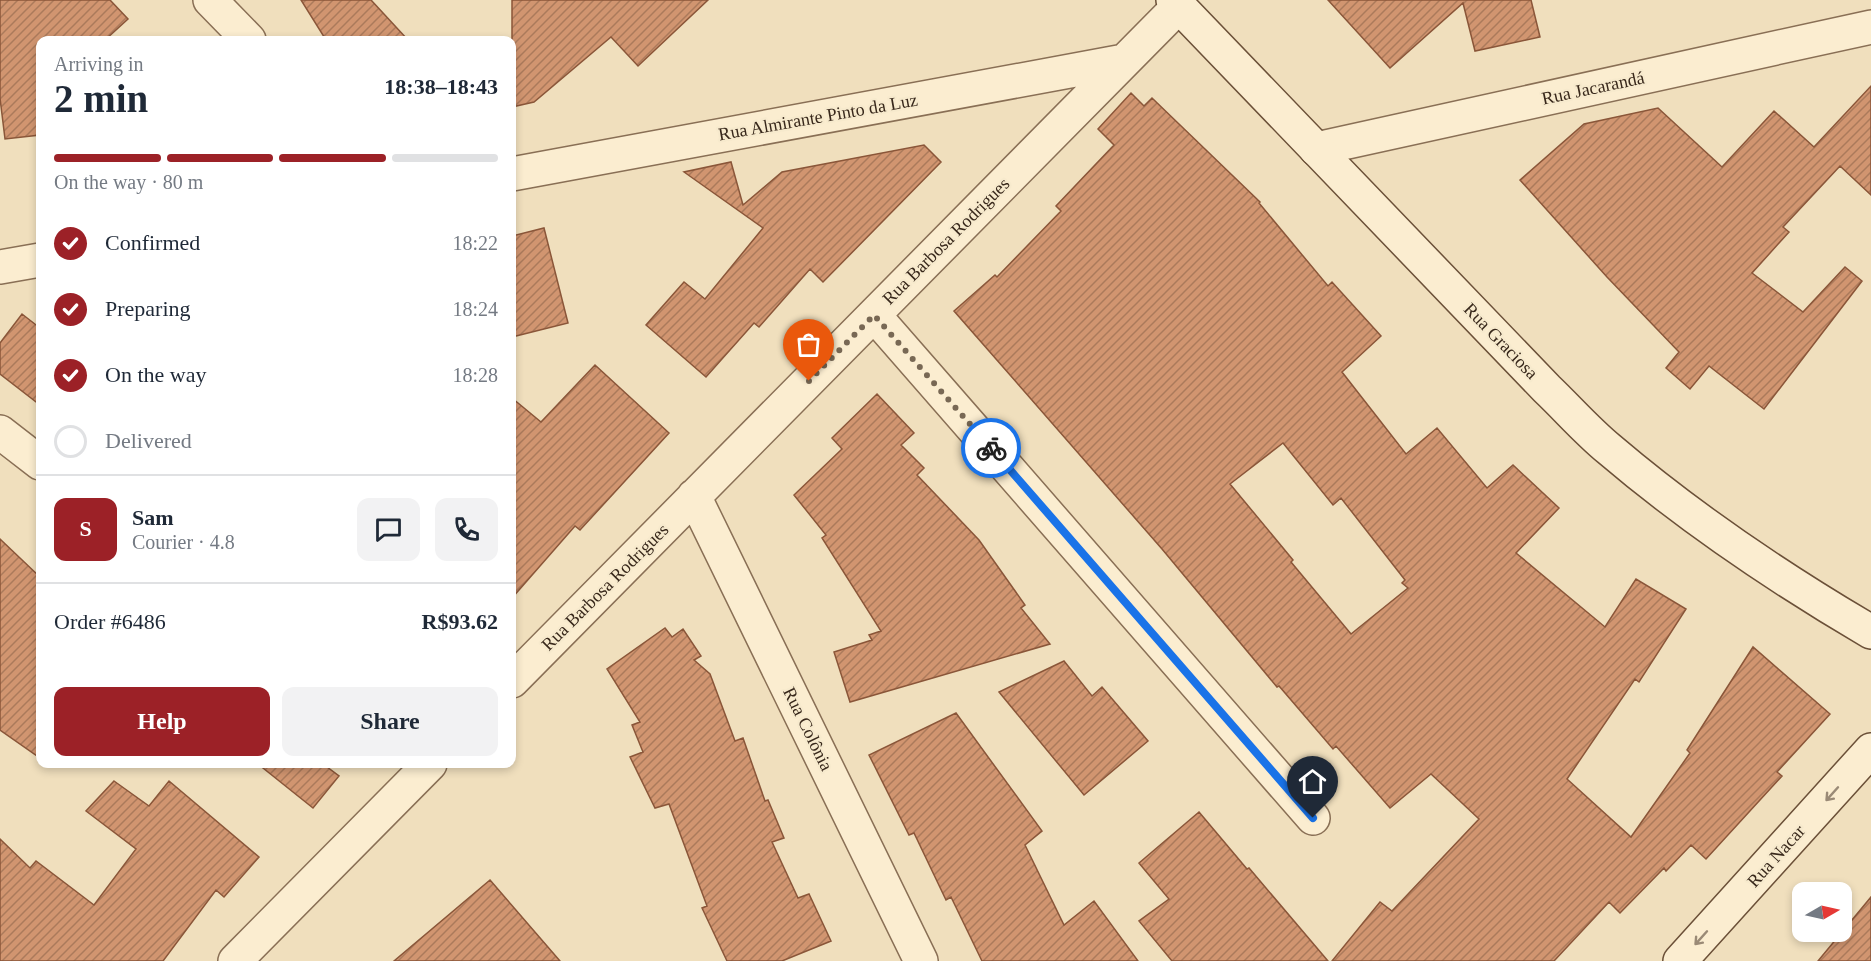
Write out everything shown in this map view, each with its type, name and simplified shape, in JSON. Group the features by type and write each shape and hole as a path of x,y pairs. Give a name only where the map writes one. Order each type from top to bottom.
{"street":[{"path":"210,0 245,36"},
{"name":"Rua Barbosa Rodrigues","path":"516,677 1124,61 1176,3"},
{"name":"Rua Graciosa","path":"1176,3 1607,448 1727,541 1871,632"},
{"name":"Rua Jacarandá","path":"1316,149 1871,27"},
{"name":"Rua Almirante Pinto da Luz","path":"516,173 1124,61"},
{"path":"0,267 36,261"},
{"path":"874,315 1313,818"},
{"path":"0,432 36,460"},
{"name":"Rua Colônia","path":"694,496 921,961"},
{"name":"Rua Nacar","path":"1680,961 1871,750"},
{"path":"235,961 425,768"}],"building":[{"path":"0,0 110,0 128,19 109,36 36,36 36,135 5,139 0,98"},
{"path":"301,0 371,0 404,36 324,36"},
{"path":"512,0 708,0 638,66 611,37 534,102 516,106 516,36 512,36"},
{"path":"1328,0 1531,0 1540,37 1475,51 1463,3 1390,68"},
{"path":"1871,86 1871,195 1840,166 1783,227 1789,232 1752,273 1803,312 1845,267 1862,281 1764,409 1709,366 1690,389 1666,368 1679,352 1607,277 1520,180 1584,124 1658,108 1722,167 1774,111 1814,147"},
{"path":"1131,93 1144,106 1152,98 1260,202 1328,286 1332,282 1381,336 1342,372 1406,454 1437,428 1487,488 1513,465 1559,508 1516,553 1605,627 1636,579 1686,609 1639,682 1635,679 1567,779 1631,837 1690,753 1687,750 1753,647 1830,714 1777,772 1782,776 1706,859 1691,845 1666,871 1664,868 1620,913 1609,902 1554,961 1332,961 1380,902 1392,911 1479,819 1431,774 1390,808 1336,746 1333,749 1279,686 1277,687 1162,549 954,311 995,275 997,277 1061,211 1056,206 1114,145 1098,129","holes":["1283,443 1333,505 1341,498 1405,580 1402,583 1408,588 1351,634 1230,484"]},
{"path":"924,145 941,162 823,282 810,269 759,327 754,323 706,377 646,325 684,282 705,299 763,228 684,172 731,162 743,205 782,172"},
{"path":"544,228 568,323 516,336 516,235"},
{"path":"22,314 36,325 36,402 0,374 0,343"},
{"path":"595,365 669,433 580,530 575,526 516,593 516,401 541,422"},
{"path":"877,394 914,433 901,445 924,468 917,475 979,540 1025,605 1021,608 1050,644 850,702 834,652 872,640 869,635 881,631 822,538 826,535 794,495 842,449 832,438"},
{"path":"0,539 36,573 36,755 0,730"},
{"path":"665,628 672,637 683,629 701,656 694,660 710,674 735,741 743,738 765,801 768,800 784,838 772,842 798,898 809,894 831,941 782,961 727,961 702,908 707,906 669,804 655,808 630,757 643,752 632,725 640,722 607,669"},
{"path":"1064,661 1092,696 1102,687 1148,741 1084,795 999,692"},
{"path":"956,713 1042,831 1025,845 1064,925 1094,901 1138,961 982,961 951,897 946,900 914,833 909,835 869,755"},
{"path":"263,768 328,768 339,776 313,808"},
{"path":"114,781 149,806 169,781 259,857 224,897 216,890 163,961 0,961 0,839 30,868 36,861 94,905 136,849 86,811"},
{"path":"1199,812 1328,961 1172,961 1139,921 1169,899 1139,863"},
{"path":"490,880 560,961 394,961"},
{"path":"1871,897 1871,961 1818,961 1834,942 1852,942 1852,920"}],"way so far":[{"path":"809,381 874,315 991,448"}],"route":[{"path":"991,448 1313,818"}]}
